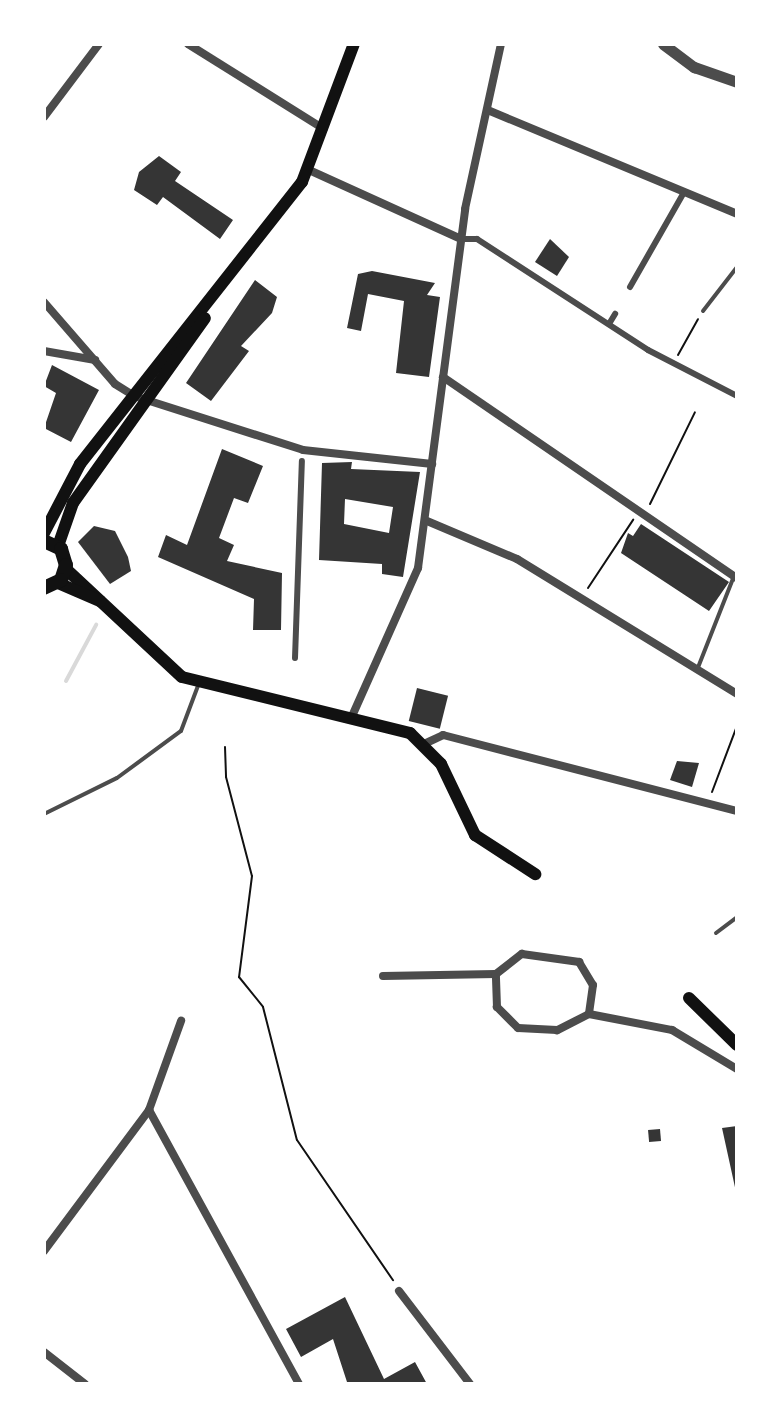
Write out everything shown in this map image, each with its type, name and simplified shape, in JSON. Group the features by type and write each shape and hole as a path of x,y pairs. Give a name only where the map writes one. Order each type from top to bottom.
{"main road":[{"path":"354,44 309,170 221,291 150,401 73,503 51,543 66,569 171,670 199,683 353,714 424,744 475,835 535,874"},
{"path":"44,505 63,488 221,291"},
{"path":"44,533 63,488"},
{"path":"66,569 51,586 100,601"},
{"path":"689,998 737,1045"}],"street":[{"path":"44,117 99,44"},
{"path":"188,44 325,129"},
{"path":"353,714 412,595 427,521 461,239 490,111 501,44"},
{"path":"663,44 713,75 737,82"},
{"path":"490,111 737,214"},
{"path":"309,170 461,239 477,239 673,364 737,396"},
{"path":"630,287 683,194"},
{"path":"44,302 95,360 134,396 303,450 432,464"},
{"path":"609,324 615,314"},
{"path":"44,351 95,360"},
{"path":"443,377 736,577"},
{"path":"295,658 303,450"},
{"path":"427,521 517,559 737,694"},
{"path":"424,744 443,735 709,801 737,811"},
{"path":"383,976 496,974 522,954 579,962 593,985 589,1014"},
{"path":"496,974 497,1007 518,1028 557,1030 589,1014 672,1030 737,1069"},
{"path":"44,1251 149,1110 181,1021"},
{"path":"149,1110 299,1384"},
{"path":"399,1291 470,1384"},
{"path":"44,1352 85,1384"}],"lane":[{"path":"703,311 737,267"},
{"path":"697,670 736,577"},
{"path":"44,814 117,778 181,731 199,683"},
{"path":"716,933 737,917"}],"path":[{"path":"673,364 703,311"},
{"path":"580,599 640,514 695,412"},
{"path":"709,801 737,726"},
{"path":"225,747 252,876 239,977 263,1007 305,1155 342,1198 399,1291"}],"building":[{"path":"159,156 181,172 175,181 233,220 220,239 163,197 157,205 134,190 139,172"},
{"path":"550,239 569,257 557,276 535,262"},
{"path":"372,271 435,283 427,295 440,297 429,377 396,373 404,301 368,294 361,331 347,328 358,274"},
{"path":"255,280 277,297 272,313 241,346 249,351 211,401 186,383"},
{"path":"52,365 99,390 71,442 44,428 56,393 44,386"},
{"path":"222,449 263,466 248,503 234,498 219,538 234,545 227,561 282,573 281,630 253,630 254,599 158,557 166,535 187,545"},
{"path":"352,462 351,469 420,472 403,577 382,574 382,564 319,560 322,463","holes":["345,499 393,507 389,533 344,524"]},
{"path":"641,524 729,582 709,611 621,553 628,533 633,536"},
{"path":"94,526 115,531 128,557 131,571 110,584 78,542"},
{"path":"417,688 448,696 440,729 409,721"},
{"path":"677,761 699,763 692,787 670,780"},
{"path":"737,1126 737,1191 736,1192 722,1128"},
{"path":"660,1129 661,1141 649,1142 648,1130"},
{"path":"345,1297 384,1379 415,1362 427,1384 347,1382 333,1339 301,1357 286,1329"}],"waterway":[{"path":"66,681 96,625"}]}
